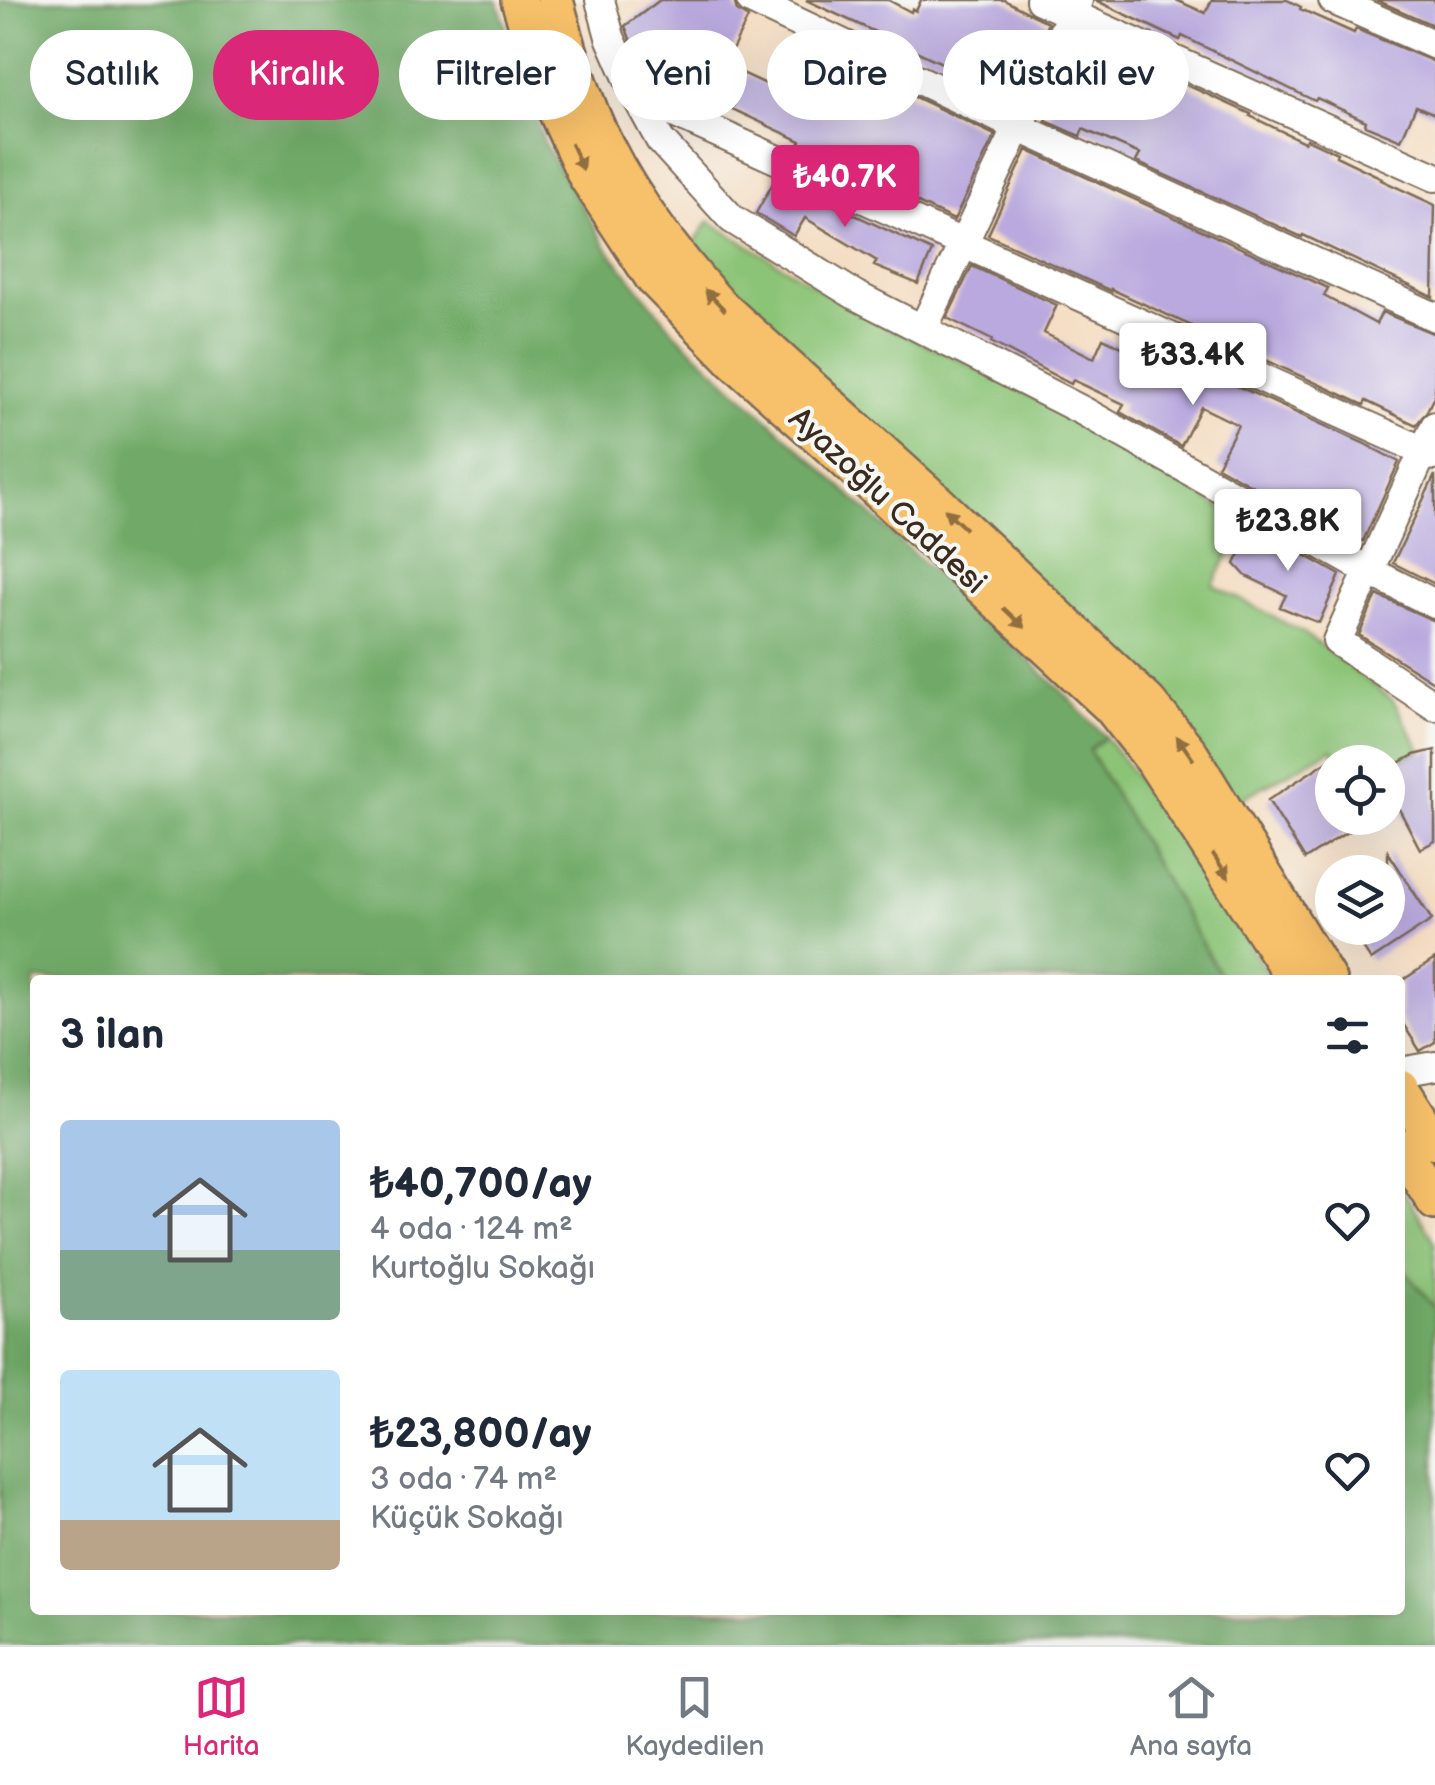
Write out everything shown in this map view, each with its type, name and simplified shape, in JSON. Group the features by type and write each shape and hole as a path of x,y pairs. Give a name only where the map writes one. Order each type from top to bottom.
{"main road":[{"name":"Ayazoğlu Caddesi","path":"519,0 550,98 586,176 653,278 735,362 1111,707 1153,760 1292,975"},
{"name":"Ayazoğlu Caddesi","path":"555,0 604,142 628,186 686,268 718,304 935,500 1148,702 1188,750 1325,975"},
{"path":"1405,1095 1435,1142"},
{"path":"1405,1154 1435,1202"}],"street":[{"path":"600,0 611,39"},
{"path":"751,0 1435,317"},
{"path":"1040,0 1074,7 1435,177"},
{"path":"1332,0 1435,45"},
{"path":"923,330 1074,7"},
{"path":"649,120 660,140 732,219 855,294 1084,411 1435,604"},
{"path":"690,120 1431,444 1337,641 1435,706"},
{"path":"1405,1071 1435,1066"}],"green space":[{"path":"0,0 497,0 507,30 399,30 399,120 537,120 545,145 609,251 676,334 1060,689 1105,737 1089,750 1220,975 30,975 30,1615 1405,1615 1405,1271 1435,1308 1435,1645 0,1645"},
{"path":"709,221 866,317 1043,402 1245,522 1213,585 1304,633 1393,700 1421,750 1405,758 1405,745 1315,745 1315,758 1235,802 746,316 691,248"},
{"path":"1105,737 1191,856 1268,975 1220,975 1089,750"},
{"path":"1405,1194 1435,1242 1435,1309 1405,1271"}],"building":[{"path":"660,0 734,0 737,11 748,18 742,30 627,30 625,26"},
{"path":"806,0 888,0 911,12 916,11 921,0 1004,0 1048,23 1045,30 943,30 943,63 923,54 923,30 871,30"},
{"path":"1095,0 1176,0 1205,13 1212,0 1287,0 1354,33 1356,29 1435,62 1435,114 1416,106 1401,140 1189,39 1189,30 1159,30"},
{"path":"1376,0 1435,0 1435,26"},
{"path":"747,75 767,84 767,120 923,120 923,101 943,110 943,120 963,120 995,135 954,220 798,147 801,141 747,116"},
{"path":"1189,86 1304,142 1307,139 1435,205 1433,297 1136,162 1140,154 1083,129 1080,136 1046,121 1189,120"},
{"path":"1027,150 1328,288 1324,296 1376,324 1382,312 1435,334 1435,394 1427,411 1416,425 1366,401 1364,405 988,235"},
{"path":"776,178 932,251 918,284 874,266 877,261 805,218 794,236 756,213"},
{"path":"972,266 1057,305 1044,333 1094,358 1103,338 1156,363 1162,352 1399,462 1363,541 1356,538 1354,542 1334,531 1338,523 1288,498 1285,504 1217,466 1238,425 1201,407 1181,446 1120,412 1124,404 1073,380 1071,384 947,318"},
{"path":"1435,475 1435,584 1393,563"},
{"path":"1253,526 1340,575 1319,623 1280,607 1286,595 1246,576 1235,564"},
{"path":"1377,595 1435,621 1435,683 1359,635"},
{"path":"1435,750 1435,841 1420,849 1405,820 1405,760"},
{"path":"1315,769 1315,835 1342,835 1305,859 1268,800"},
{"path":"1405,878 1432,920 1405,938"},
{"path":"1361,945 1394,945 1371,960"},
{"path":"1435,959 1435,1042 1420,1051 1405,1027 1405,979"}]}
